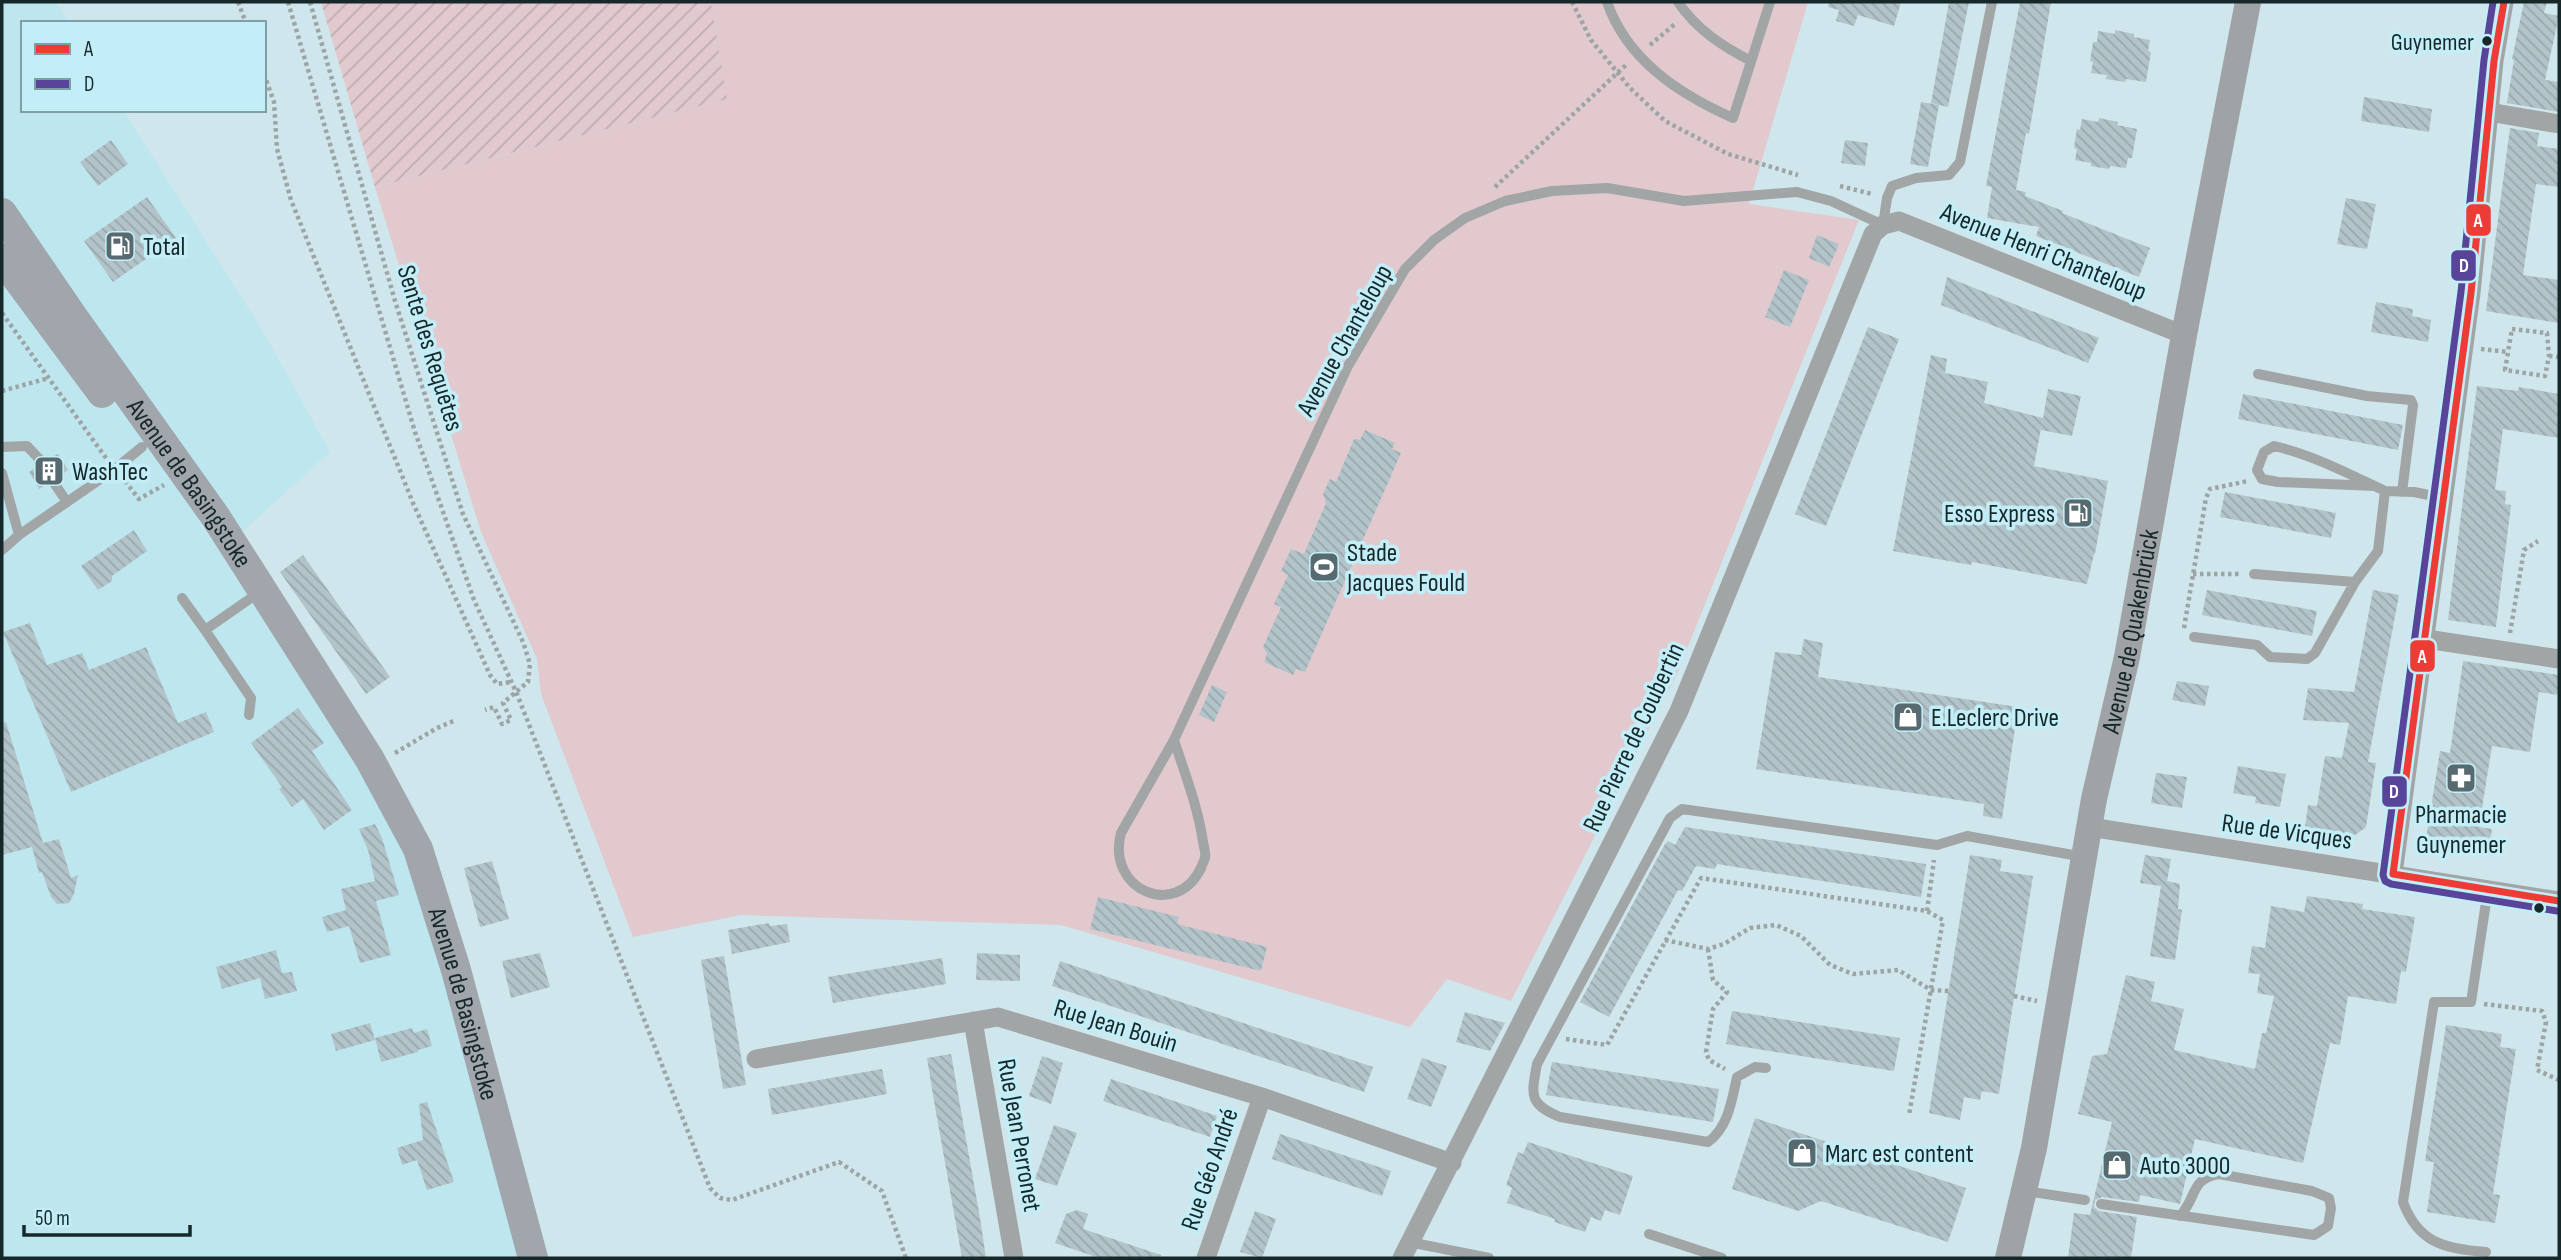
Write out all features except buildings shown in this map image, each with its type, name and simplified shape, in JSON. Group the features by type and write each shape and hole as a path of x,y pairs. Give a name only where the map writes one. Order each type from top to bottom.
{"main road":[{"name":"Avenue de Quakenbrück","path":"2008,1258 2024,1191 2084,857 2127,657 2184,335 2248,2"},
{"name":"Avenue de Basingstoke","path":"2,213 215,516 371,762 418,849 456,970 533,1258"},
{"name":"Avenue de Basingstoke","path":"2,258 371,762"}],"street":[{"path":"2393,874 2471,293 2489,112 2504,2"},
{"path":"2489,112 2559,124"},
{"name":"Avenue Henri Chanteloup","path":"1883,225 1899,221 2184,335"},
{"name":"Rue Pierre de Coubertin","path":"1406,1250 1679,711 1873,234 1883,225"},
{"path":"2426,639 2559,659"},
{"name":"Rue de Vicques","path":"2090,827 2559,901"},
{"name":"Rue Jean Bouin","path":"756,1059 998,1017 1262,1097 1452,1163"},
{"name":"Rue Jean Perronet","path":"973,1021 1014,1258"},
{"name":"Rue Géo André","path":"1206,1258 1262,1097"}],"lane":[{"path":"1606,2 1628,43 1651,68 1697,102 1733,118 1770,2"},
{"path":"1678,2 1697,27 1727,49 1751,61"},
{"path":"1883,225 1887,198 1892,186 1916,178 1949,175 1961,162 1992,2"},
{"name":"Avenue Chanteloup","path":"1174,740 1200,817 1205,859 1195,880 1175,894 1148,893 1132,883 1120,866 1117,847 1121,833 1174,740 1348,366 1405,269 1434,240 1465,218 1505,201 1552,191 1607,188 1684,201 1797,191 1831,201 1883,225"},
{"path":"2258,374 2367,396 2411,400 2413,405 2402,492"},
{"path":"2,447 27,446 43,464"},
{"path":"2380,489 2328,464 2274,446 2264,452 2257,470 2262,479 2278,482 2380,489 2444,498"},
{"path":"2,550 142,447"},
{"path":"2,473 19,535"},
{"path":"52,480 67,502"},
{"path":"2194,637 2257,645 2270,657 2307,659 2315,653 2355,582 2378,551 2380,489"},
{"path":"2254,574 2355,582"},
{"path":"182,598 251,698 249,715"},
{"path":"205,630 251,598"},
{"path":"1766,1068 1755,1067 1737,1077 1728,1115 1715,1138 1708,1142 1560,1118 1542,1110 1534,1101 1536,1064 1670,818 1682,809 1937,845 1968,836 2084,857"},
{"path":"2486,1252 2450,1247 2421,1234 2409,1217 2403,1202 2434,1002 2471,1002 2488,889"},
{"path":"2101,1204 2180,1216 2314,1235 2328,1226 2332,1208 2329,1198 2312,1191 2219,1174 2205,1177 2197,1185 2191,1204 2180,1216"},
{"path":"2024,1191 2085,1200"},
{"path":"1649,1234 1697,1255 1722,1258"},
{"path":"1406,1250 1489,1258"}],"path":[{"path":"238,2 245,21"},
{"path":"288,2 415,432 474,600 517,694 710,1188 720,1198 732,1200 839,1163 882,1191 906,1258"},
{"name":"Sente des Requêtes","path":"310,2 395,301 463,514 523,642 530,664 528,682 517,694 503,703 511,720 502,724 494,707 485,710"},
{"path":"1494,188 1687,14"},
{"path":"266,80 274,102 277,149 291,201 413,503 490,676 497,684 511,682"},
{"path":"2,313 139,499 167,483"},
{"path":"2512,329 2547,333 2549,356 2545,376 2505,370 2512,329"},
{"path":"2549,356 2559,357"},
{"path":"2,391 48,378"},
{"path":"2194,637 2184,628 2206,498 2210,489 2262,479"},
{"path":"2507,651 2524,551 2538,541"},
{"path":"2193,574 2254,574"},
{"path":"371,762 456,720"},
{"path":"1927,911 1937,845"},
{"path":"1551,1037 1606,1045 1700,878 1927,911 1943,920 1909,1115"},
{"path":"1665,940 1708,949 1724,944 1749,928 1776,925 1801,936 1830,965 1853,974 1898,970 1931,990 1948,991"},
{"path":"1708,949 1713,980 1727,992 1713,1009 1706,1052 1709,1060"},
{"path":"2471,1002 2542,1011 2546,1022 2537,1070 2559,1080"}],"shaded area":[{"path":"2,2 56,2 69,21 21,21 21,112 124,112 263,331 330,452 239,535 391,770 542,1258 2,1258"},
{"path":"321,2 711,2 727,99 375,187"},
{"path":"711,2 1808,2 1749,204 1859,220 1677,674 1511,1001 1447,979 1410,1027 1061,925 741,915 633,937 541,694 537,659 481,532 375,187 726,99"}],"transit line":[{"name":"D","path":"2493,2 2484,60 2461,292 2383,875 2385,881 2391,884 2557,911"},
{"name":"A","path":"2393,874 2471,293 2494,61 2504,2"},
{"name":"A","path":"2393,874 2559,901"}],"place":[{"name":"Guynemer","path":"2487,41"},
{"name":"Total","path":"120,246"},
{"name":"WashTec","path":"49,471"},
{"name":"Esso Express","path":"2078,513"},
{"name":"Stade Jacques Fould","path":"1324,567"},
{"name":"E.Leclerc Drive","path":"1908,717"},
{"name":"Pharmacie Guynemer","path":"2461,778"},
{"name":"Marc est content","path":"1802,1153"},
{"name":"Auto 3000","path":"2117,1165"}]}
